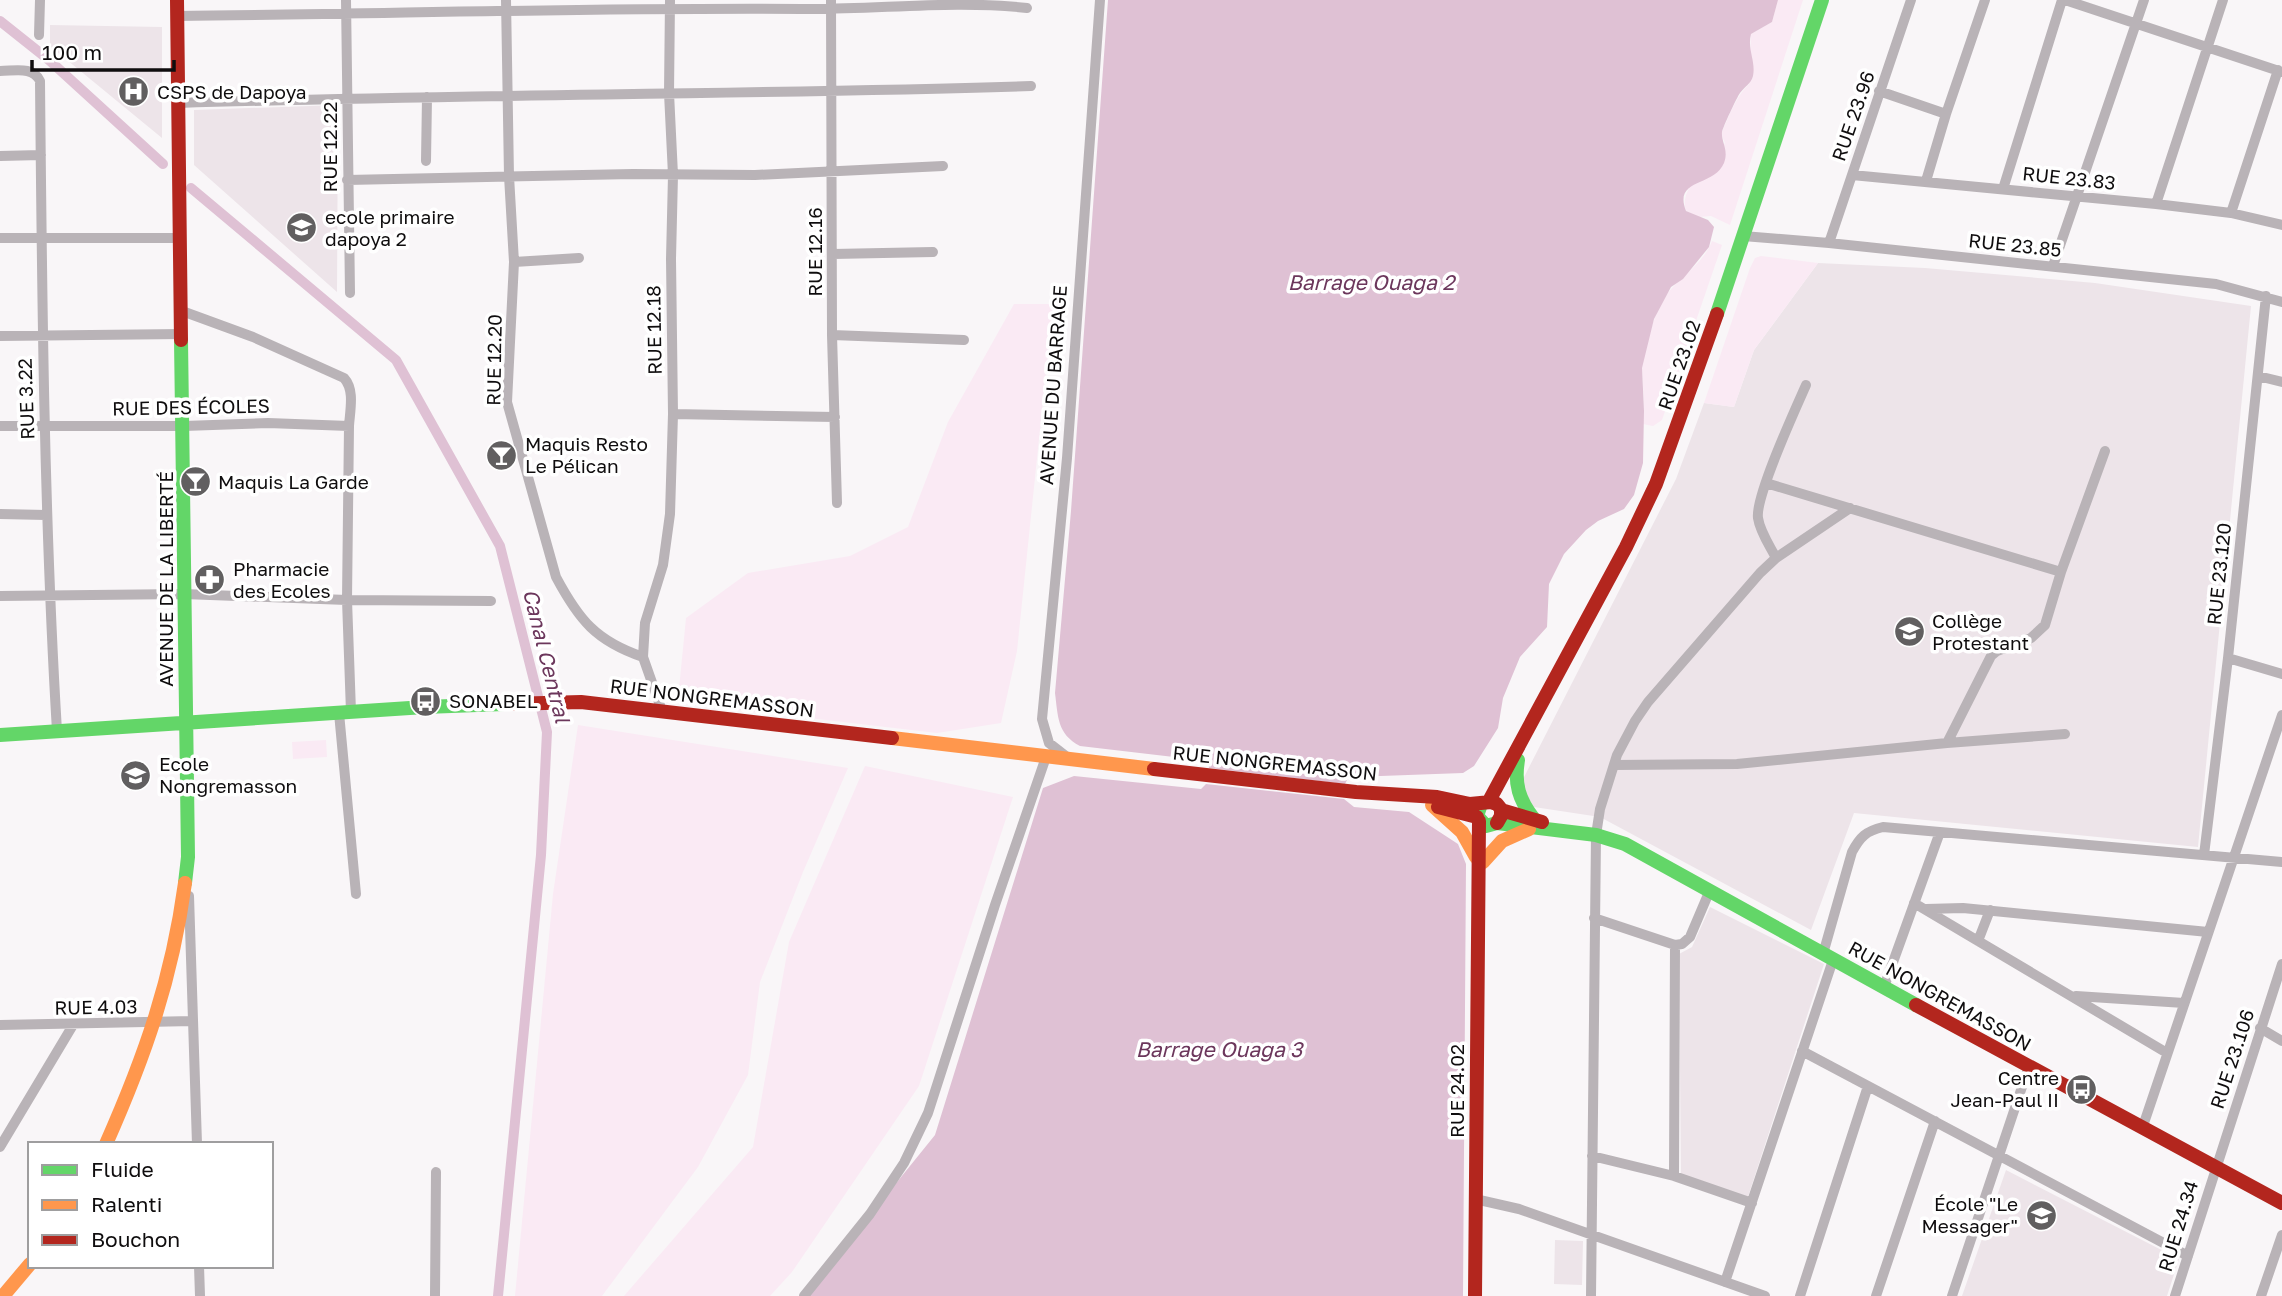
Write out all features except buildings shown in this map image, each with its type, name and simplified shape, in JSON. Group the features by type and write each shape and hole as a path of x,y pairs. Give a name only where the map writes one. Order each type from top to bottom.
{"street":[{"path":"39,36 40,0"},
{"name":"AVENUE DE LA LIBERTÉ","path":"107,1142 155,1023 173,958 188,857 177,0"},
{"name":"RUE 12.22","path":"345,0 350,293"},
{"name":"RUE 12.20","path":"506,0 509,176 514,262 507,402 556,577 591,629 620,648 643,657"},
{"name":"AVENUE DU BARRAGE","path":"1072,760 1056,751 1049,743 1042,719 1067,458 1100,0"},
{"name":"RUE 23.02","path":"1489,814 1532,724 1656,485 1688,400 1822,0"},
{"name":"RUE 23.96","path":"1829,243 1911,0"},
{"path":"1926,181 1985,0"},
{"path":"2003,189 2064,0 2280,71 2231,213"},
{"path":"2053,266 2144,0"},
{"path":"2156,204 2223,0"},
{"path":"177,16 506,11 670,4 989,2 1027,8"},
{"name":"RUE 12.18","path":"643,657 647,610 663,565 670,514 673,414 673,175 669,93 670,4"},
{"name":"RUE 12.16","path":"831,4 832,335 837,503"},
{"name":"RUE 3.22","path":"0,71 31,70 40,81 46,515 57,731"},
{"path":"179,103 1031,86"},
{"path":"1880,92 1946,114"},
{"path":"426,161 428,97"},
{"path":"0,156 41,155"},
{"path":"347,180 755,175 943,166"},
{"name":"RUE 23.83","path":"1852,175 2156,204 2231,213 2282,225"},
{"name":"RUE 23.85","path":"1743,236 2216,284 2282,302"},
{"path":"0,238 181,238"},
{"path":"833,254 933,252"},
{"path":"514,262 579,258"},
{"name":"RUE 23.120","path":"2204,855 2228,658 2266,296"},
{"path":"182,311 253,337 344,378 351,392 345,713 356,894"},
{"path":"0,336 182,334"},
{"path":"832,335 964,340"},
{"path":"2258,376 2282,382"},
{"path":"1776,558 1758,518 1766,483 1805,385"},
{"path":"673,414 835,417"},
{"name":"RUE DES ÉCOLES","path":"0,426 268,423 349,426"},
{"path":"1947,743 1991,656 2031,638 2045,625 2061,572 2105,451"},
{"path":"1766,483 2061,572"},
{"path":"1591,1296 1596,835 1600,809 1614,765 1624,739 1648,702 1745,589 1776,558 1850,508"},
{"path":"0,514 46,515"},
{"path":"0,596 184,594 347,600 491,601"},
{"path":"643,657 662,711"},
{"path":"2228,658 2282,674"},
{"name":"RUE NONGREMASSON","path":"0,735 559,702 662,711 1417,798 1434,797 1489,814"},
{"path":"2143,1126 2282,715"},
{"name":"RUE 23.02","path":"1489,814 1518,759 1532,724"},
{"path":"1614,765 1737,764 2064,734"},
{"path":"804,1296 870,1214 904,1163 928,1113 1046,757"},
{"path":"1432,806 1462,832 1481,862 1502,841 1534,823 1517,794 1515,775 1518,759"},
{"name":"RUE NONGREMASSON","path":"1417,798 1432,806 1596,835 1625,844 2282,1203"},
{"name":"RUE 24.02","path":"1475,1296 1477,886 1489,814"},
{"path":"1726,1282 1802,1051 1828,957 1852,852 1860,838 1870,830 1884,827 2282,863"},
{"path":"1884,987 1919,906 1940,832"},
{"path":"188,857 197,1142"},
{"path":"1594,918 1675,945 1685,943 1710,890"},
{"path":"1919,906 2208,932"},
{"path":"1919,906 2167,1053"},
{"path":"1978,941 1990,911"},
{"path":"1674,1176 1675,945"},
{"name":"RUE 23.106","path":"2215,1166 2282,964"},
{"path":"2072,996 2184,1003"},
{"name":"RUE 4.03","path":"0,1025 193,1021"},
{"path":"0,1147 73,1025"},
{"path":"2260,1028 2282,1041"},
{"path":"1802,1051 2188,1256"},
{"path":"1952,1296 2029,1066"},
{"path":"1800,1296 1868,1086"},
{"path":"1876,1296 1935,1121"},
{"path":"1592,1156 1674,1176 1752,1203"},
{"name":"RUE 24.34","path":"2175,1296 2215,1166"},
{"path":"435,1296 436,1172"},
{"path":"1475,1199 1519,1209 1765,1296"},
{"path":"2261,1296 2282,1235"},
{"path":"3,1296 28,1266"},
{"path":"199,1268 201,1296"}],"shaded area":[{"path":"1778,0 1803,0 1730,225 1711,216 1699,217 1686,211 1687,193 1697,175 1725,143 1721,134 1736,101 1749,84 1751,34 1772,22"},
{"name":"CSPS de Dapoya","path":"50,25 162,27 162,138 50,46"},
{"name":"ecole primaire dapoya 2","path":"338,105 337,292 194,165 194,110"},
{"path":"1712,241 1722,245 1662,420 1653,426 1643,424 1642,363 1653,322 1664,298 1703,257"},
{"path":"1761,256 1818,263 1754,350 1734,407 1704,403 1750,268 1755,258"},
{"name":"Collège Protestant","path":"1818,263 1925,268 2095,283 2251,306 2198,847 1854,813 1811,930 1600,817 1534,807 1520,785 1676,479 1704,403 1734,407 1754,350"},
{"path":"1014,304 1053,304 1017,651 1001,723 937,733 733,709 679,689 686,618 748,573 850,556 908,527 948,422"},
{"path":"578,725 848,768 760,982 748,1075 698,1167 602,1296 515,1296 553,894"},
{"path":"326,740 327,757 293,759 292,742"},
{"path":"865,766 1013,797 919,1086 792,1272 770,1296 624,1296 753,1147 789,942"},
{"path":"1710,907 1824,964 1746,1203 1681,1180 1679,954 1692,947"},
{"name":"École \"Le Messager\"","path":"2006,1170 2179,1259 2167,1296 1962,1296"},
{"path":"1555,1240 1583,1241 1582,1285 1554,1284"}],"water":[{"name":"Barrage Ouaga 2","path":"1108,0 1778,0 1772,22 1751,34 1753,76 1738,96 1723,129 1726,154 1724,163 1719,171 1685,193 1683,200 1686,211 1708,220 1714,227 1709,247 1683,279 1671,287 1654,319 1642,368 1643,463 1634,495 1624,509 1586,530 1564,554 1549,584 1547,627 1520,657 1503,698 1498,728 1474,766 1463,773 1353,777 1348,778 1345,784 1209,768 1208,761 1080,746 1067,736 1060,724 1055,693"},
{"name":"Barrage Ouaga 3","path":"1074,776 1201,789 1206,784 1344,799 1354,807 1409,812 1458,844 1466,864 1463,1296 805,1296 935,1135 1043,788"}],"waterway":[{"name":"Canal Central","path":"0,21 49,60 163,164"},
{"name":"Canal Central","path":"191,188 396,360 500,546 547,732 541,855 498,1296"}],"traffic: fast":[{"path":"1717,314 1822,0"},
{"path":"181,340 188,857 185,883"},
{"path":"0,735 504,704"},
{"path":"1518,760 1519,791 1534,819"},
{"path":"1481,804 1477,816 1486,826 1497,823 1596,835 1625,844 1916,1005"}],"traffic: slow":[{"path":"892,738 1154,769"},
{"path":"1432,805 1462,832 1476,857"},
{"path":"1483,862 1502,841 1529,829"},
{"path":"107,1142 145,1048 165,985 185,883"},
{"path":"3,1296 28,1266"}],"traffic: jam":[{"path":"177,0 181,340"},
{"path":"1489,801 1626,547 1656,484 1717,314"},
{"path":"504,704 581,702 892,738"},
{"path":"1154,769 1356,792 1437,797 1470,804 1491,802 1501,809 1497,823"},
{"path":"1438,807 1477,817"},
{"path":"1501,810 1542,822"},
{"path":"1475,1296 1479,821"},
{"path":"1916,1005 2282,1203"}],"place":[{"name":"CSPS de Dapoya","path":"134,92"},
{"name":"ecole primaire dapoya 2","path":"302,228"},
{"name":"Maquis Resto Le Pélican","path":"502,455"},
{"name":"Maquis La Garde","path":"195,482"},
{"name":"Pharmacie des Ecoles","path":"210,580"},
{"name":"Collège Protestant","path":"1909,632"},
{"name":"SONABEL","path":"426,701"},
{"name":"Ecole Nongremasson","path":"136,775"},
{"name":"Centre Jean-Paul II","path":"2082,1089"},
{"name":"École \"Le Messager\"","path":"2041,1215"}]}
